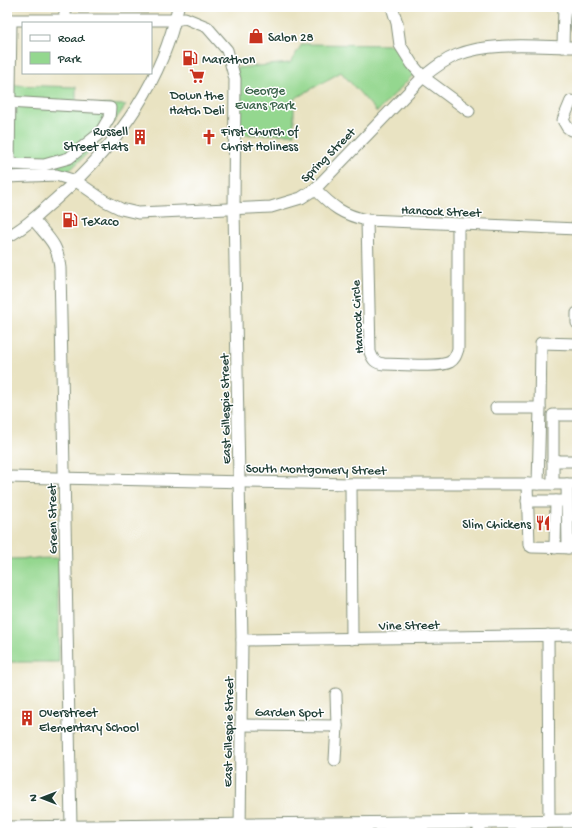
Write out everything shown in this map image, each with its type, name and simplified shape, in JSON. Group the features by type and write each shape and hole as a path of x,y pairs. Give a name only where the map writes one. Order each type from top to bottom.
{"main road":[{"path":"7,828 71,826 240,829 479,827 549,821 577,821"}],"street":[{"path":"65,7 65,20"},
{"path":"7,237 33,220 76,180 108,147 131,116 152,82 164,53 178,7"},
{"path":"392,7 397,22 400,45 412,64 423,76 469,111"},
{"path":"563,47 564,7"},
{"path":"576,12 577,29"},
{"name":"East Gillespie Street","path":"9,20 175,20 185,18 208,27 227,50 235,79 234,209 242,640 240,829"},
{"path":"8,102 110,108 109,118 100,133 69,158 44,165 8,164 8,102 9,20"},
{"name":"Spring Street","path":"76,180 105,201 121,209 138,213 271,207 301,198 315,188 423,76 441,63 456,55 472,50 490,47 577,47"},
{"path":"574,102 571,120 574,131"},
{"path":"7,177 56,175 76,180"},
{"name":"Hancock Street","path":"315,188 332,207 348,216 367,220 577,229"},
{"name":"Green Street","path":"33,220 51,238 57,248 59,256 71,826"},
{"name":"Hancock Circle","path":"367,220 370,352 373,359 377,363 384,364 440,365 449,363 455,359 458,350 458,224"},
{"path":"577,313 577,324"},
{"path":"572,484 567,501 572,548 532,547 529,544 527,501 532,484 540,408 541,343 577,344"},
{"path":"496,408 540,408"},
{"path":"552,484 553,415 577,415"},
{"path":"553,461 577,461"},
{"name":"South Montgomery Street","path":"7,477 351,484 572,484"},
{"path":"351,484 352,639"},
{"path":"527,501 567,501"},
{"path":"555,548 556,501"},
{"path":"548,635 549,821"},
{"name":"Vine Street","path":"242,640 577,635"},
{"name":"Garden Spot","path":"335,760 337,726 336,694"},
{"name":"Garden Spot","path":"241,725 337,726"}],"green space":[{"path":"7,22 13,85 76,87 76,104 126,105 102,139 68,172 7,173"},
{"name":"George Evans Park","path":"302,44 400,45 418,70 377,112 341,72 294,99 294,134 235,135 237,68 290,63"},
{"path":"59,558 59,662 7,662 7,559"}],"place":[{"name":"Salon 28","path":"256,36"},
{"name":"Marathon","path":"190,58"},
{"name":"Down the Hatch Deli","path":"197,76"},
{"name":"Russell Street Flats","path":"140,137"},
{"name":"First Church of Christ Holiness","path":"209,137"},
{"name":"Texaco","path":"70,220"},
{"name":"Slim Chickens","path":"543,523"},
{"name":"Overstreet Elementary School","path":"27,718"}]}
